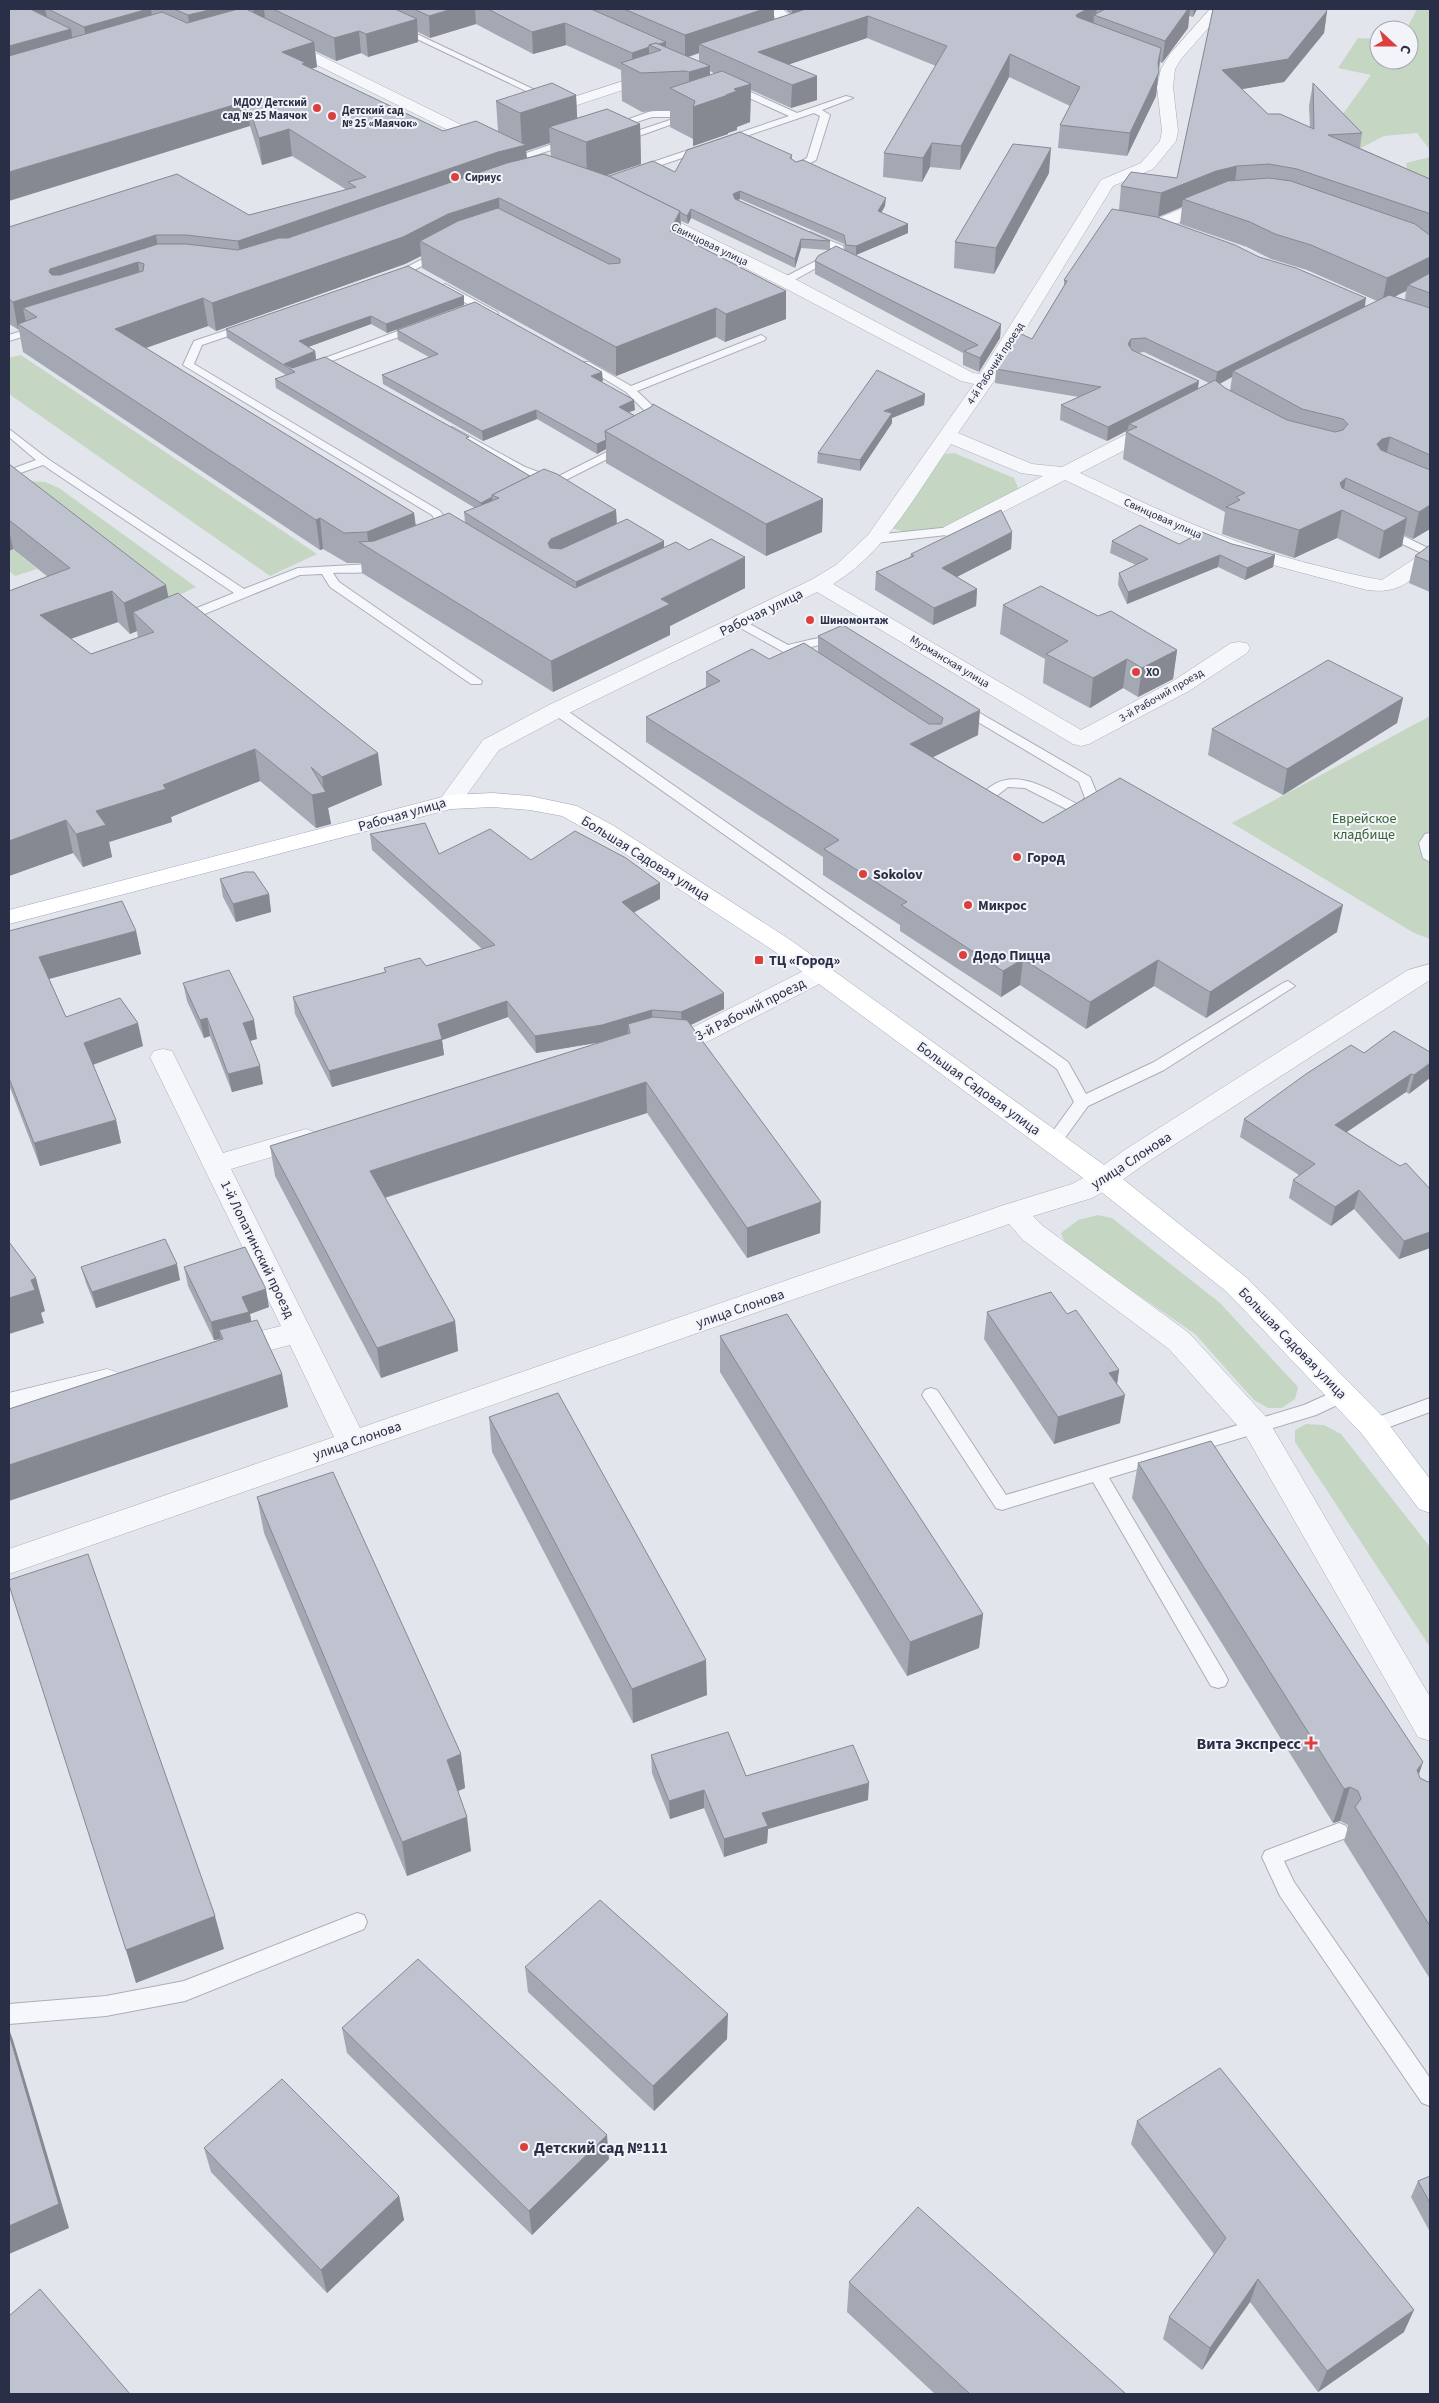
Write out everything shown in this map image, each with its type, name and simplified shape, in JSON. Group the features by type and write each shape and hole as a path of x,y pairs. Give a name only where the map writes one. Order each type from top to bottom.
{"main road":[{"name":"Большая Садовая улица","path":"450,802 493,800 530,803 569,811 606,831 820,973 1104,1179 1237,1285 1373,1426 1430,1502"},
{"name":"Рабочая улица","path":"9,917 450,802"}],"street":[{"path":"215,9 536,168"},
{"path":"775,9 782,16 784,32"},
{"path":"1188,23 1203,26 1218,9"},
{"path":"766,38 801,26"},
{"name":"4-й Рабочий проезд","path":"875,539 985,381 1107,183 1147,166 1154,160 1168,141 1170,131 1164,68 1203,26"},
{"path":"526,117 663,74"},
{"path":"471,136 490,130"},
{"path":"1160,224 1203,205 1234,197"},
{"name":"Свинцовая улица","path":"628,203 966,376 985,381"},
{"path":"1090,212 1109,214"},
{"path":"1143,221 1178,230"},
{"path":"951,531 1179,414"},
{"name":"Свинцовая улица","path":"947,436 1028,469 1065,474 1181,528 1238,550 1302,568 1367,584 1384,586 1392,583 1430,557"},
{"name":"Рабочая улица","path":"450,802 491,745 557,710 818,584 843,570 875,539"},
{"name":"Мурманская улица","path":"818,584 1082,739"},
{"name":"3-й Рабочий проезд","path":"1082,739 1181,686 1239,648"},
{"name":"улица Слонова","path":"9,1562 1014,1212 1082,1191 1104,1179 1136,1156 1417,976 1430,972"},
{"name":"3-й Рабочий проезд","path":"634,1043 653,1037 690,1040 820,973"},
{"name":"1-й Лопатинский проезд","path":"163,1057 352,1442"},
{"path":"216,1164 330,1131"},
{"path":"1014,1212 1033,1233 1179,1341 1256,1426 1430,1727"},
{"path":"202,1356 298,1332"},
{"path":"9,1404 134,1373"}],"lane":[{"path":"358,9 563,105"},
{"path":"233,31 270,22"},
{"path":"719,81 797,116"},
{"path":"630,172 764,123 797,116 849,98"},
{"path":"797,166 812,160 825,115 814,110"},
{"path":"598,132 651,114 698,113 611,142"},
{"path":"517,158 581,137"},
{"path":"785,282 840,252 840,248 797,230"},
{"path":"406,269 448,248"},
{"path":"406,269 432,279 503,319"},
{"path":"459,312 478,305"},
{"path":"262,320 198,343 188,365 436,513 452,536"},
{"path":"301,369 431,322"},
{"path":"9,338 54,324"},
{"path":"630,390 761,338"},
{"path":"538,491 647,436 652,411 630,390 571,357"},
{"path":"328,359 345,369"},
{"path":"446,426 521,469 555,482 572,492"},
{"path":"9,432 44,461 242,592"},
{"path":"9,474 44,461"},
{"path":"1376,526 1430,552"},
{"path":"875,539 951,531"},
{"path":"172,623 242,592 298,572 373,567 390,560"},
{"path":"324,570 334,584 476,681"},
{"path":"740,622 803,660"},
{"path":"787,649 820,641 855,642"},
{"path":"949,698 1084,780 1092,799 1076,815 1062,800 1028,784 1005,783 986,798 1005,814"},
{"path":"557,710 1063,1066 1082,1102"},
{"path":"1430,838 1426,843 1430,858"},
{"path":"1053,1142 1082,1102 1159,1066 1288,986"},
{"path":"931,1395 1002,1503 1310,1410 1344,1394"},
{"path":"1373,1426 1430,1406"},
{"path":"1097,1473 1218,1680"},
{"path":"1339,1832 1272,1857 1287,1889 1430,2096"},
{"path":"9,2014 106,2006 185,1991 356,1922"}],"green space":[{"path":"1417,9 1430,9 1430,150 1417,133 1384,136 1359,149 1337,122 1371,75 1338,68 1358,38 1369,39 1369,70 1419,70 1419,20 1411,20"},
{"path":"1430,157 1430,182 1408,176 1406,163"},
{"path":"21,355 317,554 270,576 9,394 9,358"},
{"path":"954,453 1014,478 1019,490 947,527 909,533 891,528 945,454"},
{"path":"29,481 45,482 59,488 196,587 163,603"},
{"path":"9,546 37,569 15,576 9,571"},
{"name":"Еврейское кладбище","path":"1430,716 1430,939 1414,933 1232,823"},
{"path":"1098,1215 1112,1218 1220,1303 1298,1387 1295,1399 1282,1408 1268,1408 1254,1400 1195,1334 1066,1245 1061,1233 1078,1220"},
{"path":"1306,1424 1324,1425 1341,1434 1430,1547 1430,1647 1295,1442 1295,1430"}],"building":[{"path":"9,9 30,9 71,29 9,46"},
{"path":"48,9 148,9 84,27"},
{"path":"174,9 214,9 188,15"},
{"path":"238,9 246,9 314,42 282,52 306,63 302,64 443,131 476,121 526,145 498,152 238,241 186,235 156,235 50,269 49,272 52,275 60,275 158,244 186,244 238,250 279,238 288,238 507,163 544,154 611,177 680,211 670,231 786,291 726,314 716,308 616,347 420,241 458,221 498,208 609,264 620,263 620,259 499,198 448,214 403,237 212,303 203,298 115,329 414,513 367,532 344,533 320,518 316,520 18,324 37,317 23,308 143,271 144,264 138,262 13,302 9,299 9,227 177,174 249,215 356,187 348,182 366,177 289,129 259,138 247,101 9,172 9,56 162,12 187,23"},
{"path":"273,9 395,9 417,19 366,34 359,31 334,38"},
{"path":"414,9 452,9 429,16"},
{"path":"488,9 591,9 666,42 649,45 649,47 632,53 565,23 532,32"},
{"path":"624,9 764,9 685,35"},
{"path":"806,9 1087,9 1076,15 1077,17 1161,48 1158,63 1159,72 1130,133 1060,125 1080,87 1010,54 961,146 932,143 923,158 884,153 947,46 868,16 758,52 817,76 792,85 699,44"},
{"path":"1105,9 1188,9 1165,41 1094,15"},
{"path":"1213,9 1325,9 1327,11 1288,59 1222,70 1268,114 1280,114 1314,129 1313,83 1362,133 1328,135 1430,179 1430,214 1297,169 1269,164 1237,166 1216,171 1161,193 1121,186 1131,172 1177,178"},
{"path":"656,43 710,66 689,72 641,73 621,63 661,50 649,45"},
{"path":"722,71 751,84 734,89 737,91 726,95 728,95 693,107 695,101 670,88"},
{"path":"552,83 576,95 520,113 496,101"},
{"path":"607,109 640,124 586,142 549,127"},
{"path":"740,132 792,155 790,158 796,162 803,160 886,198 878,211 908,224 856,246 846,245 844,235 740,191 733,194 735,199 830,241 801,239 795,259 691,209 687,216 609,176 653,161 675,172 687,150"},
{"path":"1013,144 1051,148 996,248 955,242"},
{"path":"1269,178 1291,181 1415,224 1430,234 1430,257 1387,278 1311,245 1275,234 1250,222 1183,199 1228,181"},
{"path":"1112,209 1157,217 1235,245 1259,257 1296,268 1366,298 1217,372 1145,338 1131,339 1128,344 1132,350 1199,381 1108,427 1061,405 1101,387 996,369 1019,333 1032,339 1067,281 1064,280"},
{"path":"836,246 1001,324 980,358 964,351 978,345 815,261 818,256"},
{"path":"408,266 464,296 386,324 371,316 299,341 315,351 284,364 292,368 325,357 469,437 466,438 530,476 492,495 492,497 481,503 275,379 295,372 226,329"},
{"path":"1430,273 1430,293 1408,285"},
{"path":"1389,295 1430,308 1430,455 1390,437 1382,439 1377,444 1381,450 1430,470 1430,505 1419,512 1346,478 1340,483 1342,488 1407,518 1384,531 1342,510 1299,530 1226,507 1240,500 1236,497 1245,493 1126,432 1137,427 1129,424 1215,380 1225,388 1287,420 1335,432 1343,430 1348,424 1343,419 1302,409 1233,371"},
{"path":"475,302 602,372 591,376 634,400 619,407 635,416 605,431 606,440 597,444 536,410 482,431 382,375 438,354 397,330"},
{"path":"877,370 925,394 884,411 892,413 860,460 818,453"},
{"path":"653,404 823,499 766,524 605,431 651,407"},
{"path":"9,464 166,585 124,603 112,591 40,615 91,654 154,632 133,612 178,593 378,753 322,777 311,767 326,792 312,795 255,749 163,785 166,789 96,811 106,825 76,834 66,820 9,841 9,591 70,568 9,520"},
{"path":"544,469 557,474 616,510 551,539 548,543 550,548 561,549 627,519 664,541 576,582 464,512 499,498 492,495"},
{"path":"1001,510 1012,532 942,568 977,589 934,608 876,572 914,556 911,554"},
{"path":"449,513 575,588 676,542 689,550 711,539 745,557 661,599 670,604 551,661 359,542 374,541"},
{"path":"1140,525 1179,544 1202,532 1232,544 1275,555 1247,568 1220,555 1128,592 1119,573 1148,559 1112,541"},
{"path":"1430,545 1430,562 1415,556"},
{"path":"1041,586 1098,616 1111,611 1177,650 1142,668 1127,659 1093,678 1046,654 1068,641 1003,605"},
{"name":"Город","path":"843,625 980,710 910,744 1043,823 1120,778 1343,905 1210,992 1158,960 1090,1002 1023,959 1003,971 901,905 907,902 824,849 839,840 646,717 720,681 706,672 752,649 769,659 804,643 929,724 941,724 943,718 818,636"},
{"path":"1328,660 1403,698 1287,769 1212,729"},
{"path":"425,823 439,854 490,829 531,860 575,831 626,858 660,883 622,902 724,993 681,1012 652,1010 602,1025 535,1036 507,1001 438,1024 442,1039 329,1071 293,997 386,972 384,968 420,958 426,966 495,945 370,834"},
{"path":"245,872 254,872 269,894 233,904 220,879"},
{"path":"122,901 136,931 39,957 66,1017 120,998 138,1023 84,1043 116,1120 34,1143 9,1078 9,931"},
{"path":"229,970 254,1020 243,1023 260,1066 228,1074 207,1018 200,1020 183,983"},
{"path":"653,1017 687,1020 821,1202 747,1228 646,1082 370,1171 455,1321 377,1348 270,1146 630,1033 628,1024"},
{"path":"1394,1031 1430,1052 1430,1063 1335,1125 1400,1166 1406,1163 1430,1189 1430,1232 1404,1241 1359,1190 1335,1207 1293,1180 1315,1164 1244,1119 1306,1074 1351,1045 1364,1053"},
{"path":"165,1239 177,1264 92,1292 81,1267"},
{"path":"9,1242 36,1278 31,1280 35,1290 9,1298"},
{"path":"245,1247 266,1289 242,1297 249,1312 211,1322 184,1267"},
{"path":"1051,1292 1067,1314 1076,1310 1119,1370 1109,1373 1125,1395 1058,1417 987,1312"},
{"path":"787,1314 983,1614 910,1642 720,1336"},
{"path":"257,1320 282,1374 9,1465 9,1409 223,1339 219,1330"},
{"path":"558,1393 706,1660 632,1689 489,1417"},
{"path":"1211,1441 1423,1762 1417,1770 1420,1778 1428,1782 1430,1781 1430,1926 1355,1807 1361,1799 1358,1791 1350,1787 1344,1789 1138,1463"},
{"path":"333,1472 461,1754 447,1760 467,1817 402,1842 257,1497"},
{"path":"88,1554 215,1916 126,1950 9,1585 9,1580"},
{"path":"728,1732 746,1776 853,1745 869,1783 762,1813 768,1826 724,1839 704,1790 669,1801 651,1755"},
{"path":"600,1900 728,2014 653,2086 525,1967"},
{"path":"418,1959 607,2135 529,2211 342,2028"},
{"path":"9,2034 59,2204 9,2226"},
{"path":"1220,2068 1414,2310 1327,2371 1258,2279 1210,2348 1169,2317 1226,2238 1137,2121"},
{"path":"282,2079 399,2196 321,2270 204,2148"},
{"path":"1430,2176 1430,2203 1418,2181"},
{"path":"918,2207 1126,2394 970,2394 849,2282"},
{"path":"40,2289 130,2394 9,2394 9,2316"}],"place":[{"name":"МДОУ Детский сад № 25 Маячок","path":"317,108"},
{"name":"Детский сад № 25 «Маячок»","path":"332,116"},
{"name":"Сириус","path":"455,177"},
{"name":"Шиномонтаж","path":"810,620"},
{"name":"ХО","path":"1136,672"},
{"name":"Город","path":"1017,857"},
{"name":"Sokolov","path":"863,874"},
{"name":"Микрос","path":"968,905"},
{"name":"Додо Пицца","path":"963,955"},
{"name":"ТЦ «Город»","path":"759,960"},
{"name":"Вита Экспресс","path":"1311,1743"},
{"name":"Детский сад №111","path":"524,2147"}]}
